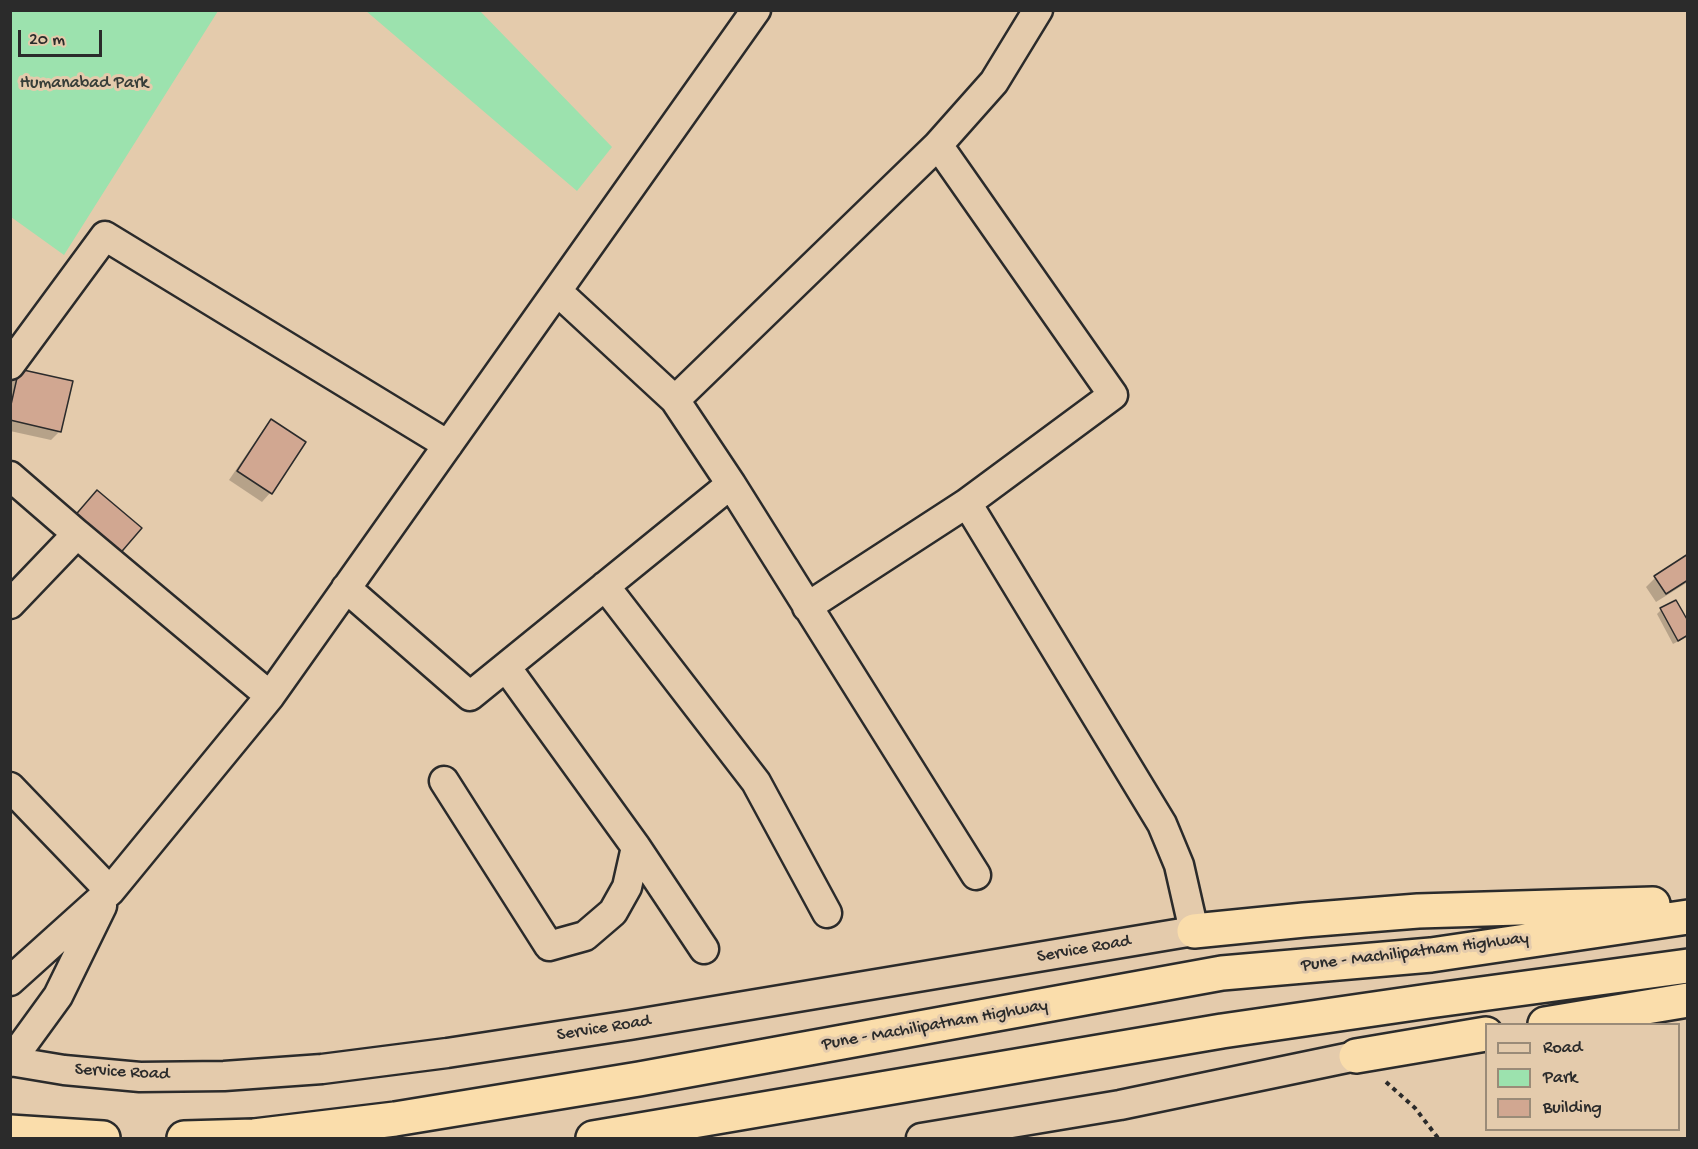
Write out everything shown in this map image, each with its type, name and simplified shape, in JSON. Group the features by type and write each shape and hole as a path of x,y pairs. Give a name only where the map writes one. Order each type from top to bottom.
{"highway":[{"path":"1194,931 1418,911 1688,903"},
{"name":"Pune - Machilipatnam Highway","path":"184,1138 254,1136 395,1119 639,1079 1222,973 1431,955 1688,917"},
{"path":"593,1138 1222,1031 1688,966"},
{"path":"1551,1023 1688,1000"},
{"path":"1356,1056 1485,1034"},
{"path":"10,1132 103,1138"}],"street":[{"path":"10,981 110,891 270,696 756,10"},
{"path":"675,400 938,145 994,82 1038,10"},
{"path":"807,607 968,503 1113,395 938,145"},
{"path":"10,365 105,236 448,445"},
{"path":"557,291 675,400 731,484 976,875"},
{"path":"10,476 270,696"},
{"path":"346,588 470,696 731,484"},
{"path":"968,503 1162,824 1179,865 1194,931"},
{"path":"10,604 77,534"},
{"path":"605,586 756,782 827,913"},
{"path":"506,667 636,847 704,949"},
{"path":"444,781 549,946 585,936 613,912 627,887 636,847"},
{"path":"10,787 110,891"},
{"path":"11,1061 58,996 110,891"},
{"name":"Service Road","path":"11,1061 64,1070 140,1077 224,1076 322,1069 447,1053 630,1025 1194,931"},
{"path":"921,1138 1120,1105 1356,1056"}],"path":[{"path":"1356,1056 1415,1108 1438,1138"}],"green space":[{"name":"Humanabad Park","path":"11,10 218,11 64,255 11,217"},
{"path":"366,11 480,11 612,147 577,191"}],"building":[{"path":"19,369 73,381 61,432 10,420 10,409"},
{"path":"271,419 306,442 272,494 237,471"},
{"path":"97,490 142,528 117,557 72,519"},
{"path":"1688,554 1688,580 1666,594 1654,576"},
{"path":"1676,600 1688,621 1688,635 1678,641 1660,608"}]}
